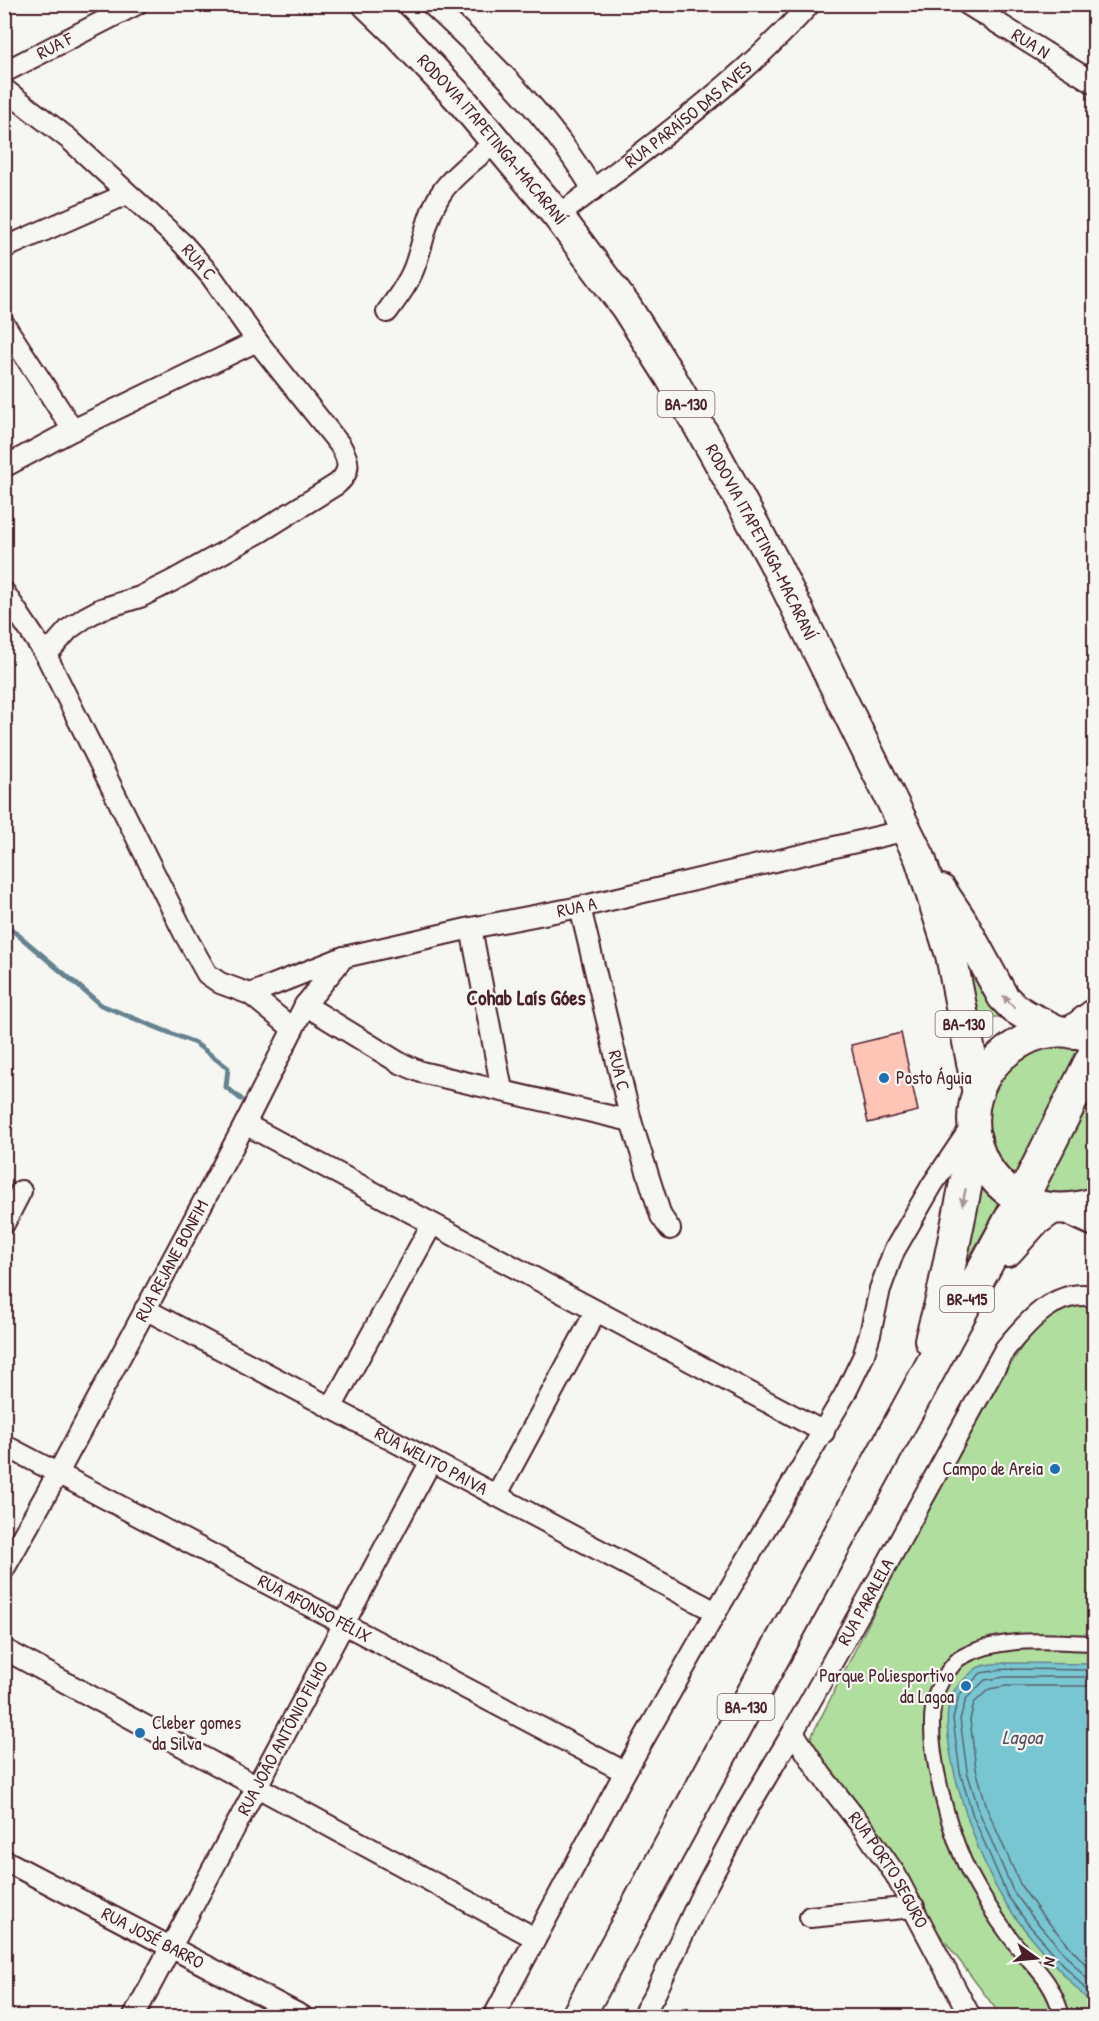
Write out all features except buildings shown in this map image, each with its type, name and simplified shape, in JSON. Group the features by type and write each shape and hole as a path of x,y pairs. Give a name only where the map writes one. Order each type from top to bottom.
{"highway":[{"path":"914,1398 1010,1246 1045,1206 1095,1055"},
{"path":"914,1398 942,1299 974,1132"},
{"name":"BA-130","path":"578,2016 914,1398"}],"main road":[{"name":"RODOVIA ITAPETINGA-MACARANÍ","path":"368,4 462,101 558,216 626,307 670,376 715,454 773,560 920,858 951,955 978,1093"},
{"path":"920,858 961,920 1003,997 1027,1016 1080,1029"},
{"path":"1080,1029 1028,1038 1002,1054 984,1079 978,1093 974,1132 980,1155 996,1181 1045,1206 1095,1222"},
{"path":"1045,1206 1095,1203"}],"street":[{"name":"RUA F","path":"4,72 137,4"},
{"path":"430,4 508,79 565,146 593,190"},
{"name":"RUA N","path":"967,4 1095,82"},
{"name":"RUA PARAÍSO DAS AVES","path":"558,216 726,86 759,57 799,8"},
{"name":"RUA C","path":"4,89 69,139 183,244 340,444 349,464 344,478 337,484 240,543 140,597 101,609 86,617 69,629 46,655"},
{"path":"387,312 405,287 414,269 428,223 443,190 496,142"},
{"path":"4,248 127,194"},
{"path":"4,324 73,430"},
{"path":"4,467 73,430 257,341"},
{"path":"4,592 46,655 207,974 220,983 250,994 292,1029"},
{"name":"RUA A","path":"250,994 344,957 471,928 580,907 907,830"},
{"name":"RUA C","path":"580,907 631,1121 661,1216 670,1229"},
{"path":"471,928 502,1090"},
{"name":"RUA REJANE BONFIM","path":"4,1569 245,1124 305,1005 344,957"},
{"path":"305,1005 398,1062 421,1072 631,1121"},
{"path":"245,1124 824,1432"},
{"path":"494,2016 625,1772 716,1612 824,1432 863,1357 883,1279 894,1251 932,1185 974,1132"},
{"path":"4,1224 21,1191"},
{"path":"331,1408 432,1224"},
{"name":"RUA PARALELA","path":"642,2016 656,1994 706,1886 748,1806 872,1593 1005,1349 1024,1326 1046,1307 1067,1297 1095,1296"},
{"name":"RUA WELITO PAIVA","path":"145,1309 716,1612"},
{"path":"496,1496 596,1311"},
{"name":"RUA AFONSO FÉLIX","path":"4,1445 625,1772"},
{"name":"RUA JOÃO ANTÔNIO FILHO","path":"134,2016 431,1461"},
{"path":"1062,2016 1056,1995 1043,1974 1011,1937 969,1871 942,1796 931,1729 933,1706 940,1682 958,1659 986,1646 1034,1642 1095,1643"},
{"path":"4,1649 535,1938"},
{"name":"RUA PORTO SEGURO","path":"793,1732 822,1776 884,1858 914,1907 970,2016"},
{"name":"RUA JOSÉ BARRO","path":"4,1860 302,2016"},
{"path":"810,1917 914,1907"},
{"path":"656,1994 660,2016"}],"green space":[{"path":"951,918 1011,1017 994,1017 971,1029"},
{"path":"1088,1042 1012,1184 985,1138 993,1082 1033,1046"},
{"path":"1094,1083 1094,1190 1037,1194"},
{"path":"981,1169 1002,1199 957,1279"},
{"name":"Parque Poliesportivo da Lagoa","path":"1087,1303 1094,1305 1094,2016 1001,2016 809,1760 811,1737 910,1542 1005,1373 1030,1334 1047,1319 1067,1309"}],"water":[{"name":"Lagoa","path":"1004,1663 1094,1664 1094,2007 1035,1942 1003,1899 982,1857 960,1796 952,1764 948,1734 948,1709 954,1691 974,1670 983,1666"}],"waterway":[{"path":"4,923 101,1005 195,1043 228,1068 226,1087 241,1099"}],"place":[{"name":"Posto Águia","path":"884,1078"},
{"name":"Campo de Areia","path":"1055,1469"},
{"name":"Parque Poliesportivo da Lagoa","path":"966,1686"},
{"name":"Cleber gomes da Silva","path":"140,1733"}],"district":[{"name":"Cohab Laís Góes","path":"526,998"}]}
